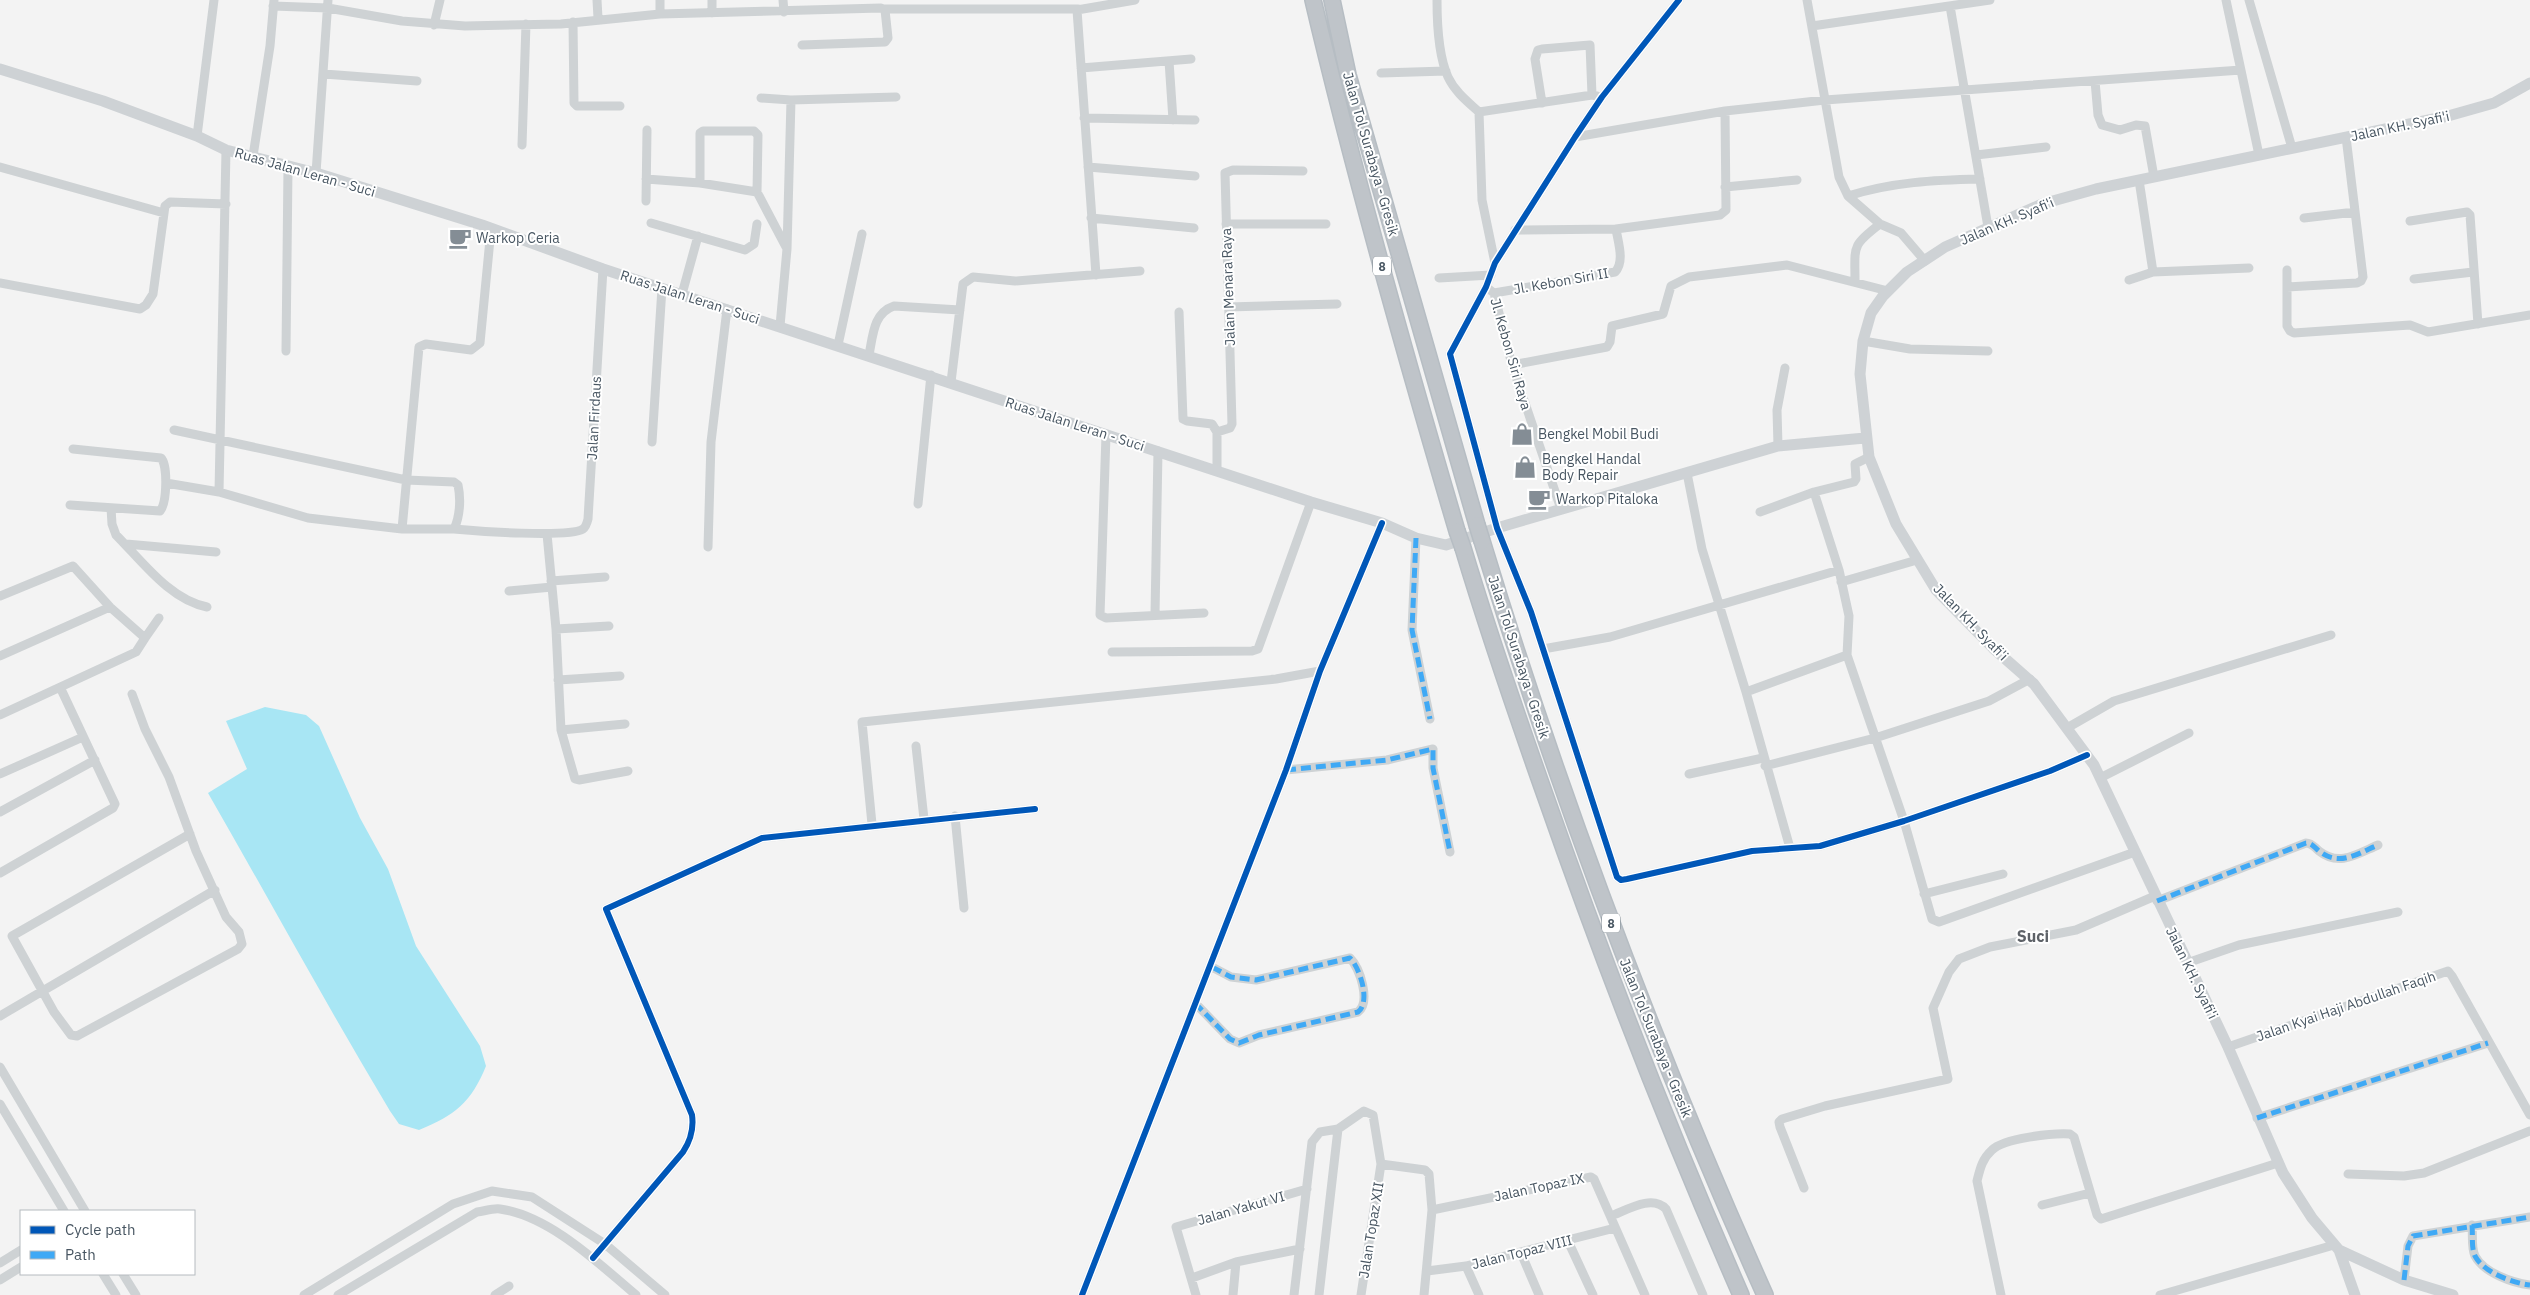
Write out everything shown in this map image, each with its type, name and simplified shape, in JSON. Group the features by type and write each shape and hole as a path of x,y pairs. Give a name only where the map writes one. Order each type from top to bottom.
{"highway":[{"name":"Jalan Tol Surabaya - Gresik","path":"1313,0 1333,85 1408,370 1496,657 1604,961 1686,1167 1741,1295"},
{"name":"Jalan Tol Surabaya - Gresik","path":"1332,0 1348,75 1477,525 1542,728 1646,1016 1714,1183 1765,1295"}],"main road":[{"name":"Ruas Jalan Leran - Suci","path":"0,69 103,101 197,136 226,150 316,173 492,229 603,269 931,375 1311,502 1382,523 1416,538 1446,545 1497,528"},
{"name":"Jalan KH. Syafi'i","path":"2355,1295 2336,1248 2312,1218 2278,1163 2228,1047 2100,778 2087,755 2030,679 1994,648 1936,590 1896,524 1869,457 1865,438 1860,374 1863,340 1871,313 1888,291 1907,272 1945,248 2042,204 2139,180 2448,116 2494,103 2530,84"},
{"path":"1497,528 1778,446 1865,438"},
{"path":"2336,1248 2404,1280 2453,1295"}],"street":[{"path":"197,136 214,0"},
{"path":"434,25 440,0"},
{"path":"597,0 598,18"},
{"path":"660,0 660,14"},
{"path":"712,0 712,13"},
{"path":"783,0 784,12"},
{"path":"253,156 270,46 274,3 328,4 434,25 526,24 573,22 598,18 660,14 884,8 1078,9 1135,0"},
{"path":"1436,0 1440,46 1446,71 1458,92 1479,112 1482,200 1496,263"},
{"path":"1679,0 1602,97 1575,137 1515,230 1496,263 1491,275 1490,290 1450,354 1497,528 1531,612 1617,877 1621,880 1752,851 1820,846 1904,821 2050,771 2087,755"},
{"path":"1807,0 1839,178 1848,196 1880,224 1901,233 1924,261"},
{"path":"1812,26 1990,0"},
{"path":"2226,0 2259,155"},
{"path":"2249,0 2292,148"},
{"path":"316,173 328,4"},
{"path":"1950,6 1988,227"},
{"path":"802,46 885,42 888,38 887,15 884,8"},
{"path":"1078,9 1096,275"},
{"path":"573,22 574,103 577,106 620,106"},
{"path":"522,146 526,24"},
{"path":"1542,104 1535,59 1538,50 1542,49 1590,45 1592,95"},
{"path":"1081,68 1191,59"},
{"path":"1169,61 1173,120"},
{"path":"1575,137 1724,112 1825,100 2241,70"},
{"path":"1381,73 1446,71"},
{"path":"324,74 417,81"},
{"path":"2095,81 2098,114 2102,125 2120,130 2136,124 2146,126 2154,177"},
{"path":"1479,112 1592,95 1602,97"},
{"path":"761,98 791,100 896,97"},
{"path":"780,326 787,250 791,100"},
{"path":"1515,230 1616,230 1720,215 1726,210 1724,112"},
{"path":"1084,118 1195,120"},
{"path":"646,201 647,130"},
{"path":"700,183 700,133 703,131 754,131 758,135 757,192 787,250"},
{"path":"2287,287 2361,281 2363,277 2346,137"},
{"path":"1976,155 2046,147"},
{"path":"219,492 226,150"},
{"path":"0,167 164,212"},
{"path":"286,351 288,167"},
{"path":"1088,167 1195,176"},
{"name":"Jalan Menara Raya","path":"1216,432 1230,428 1232,424 1226,224 1227,172 1303,171"},
{"path":"646,179 700,183 757,192"},
{"path":"1848,196 1871,189 1925,180 1980,179"},
{"path":"1725,187 1797,180"},
{"path":"2139,180 2153,272"},
{"path":"0,283 140,309 146,305 153,294 165,206 170,202 226,204"},
{"path":"2304,218 2356,212"},
{"path":"2410,221 2468,213 2478,324"},
{"path":"1092,218 1194,228"},
{"path":"772,220 788,220"},
{"path":"651,222 745,250 754,244 757,224"},
{"path":"1226,224 1326,224"},
{"path":"1854,282 1855,247 1861,238 1880,224"},
{"path":"402,529 418,347 426,344 471,350 480,343 492,229"},
{"name":"Jl. Kebon Siri II","path":"1490,290 1615,272 1619,268 1620,262 1616,230"},
{"path":"838,345 862,234"},
{"path":"682,294 698,236"},
{"path":"1512,365 1607,347 1610,342 1612,326 1663,314 1671,286 1689,277 1787,265 1888,291"},
{"path":"2129,280 2153,272 2249,268"},
{"name":"Jalan Firdaus","path":"547,534 584,529 588,519 603,269"},
{"path":"2287,270 2287,326 2290,331 2294,332 2410,325 2428,332 2530,315"},
{"path":"952,382 963,284 973,277 1014,281 1140,271"},
{"path":"2414,279 2473,272"},
{"path":"1439,278 1491,275"},
{"path":"652,442 662,288"},
{"name":"Jl. Kebon Siri Raya","path":"1490,290 1512,365 1561,509"},
{"path":"1228,307 1337,304"},
{"path":"869,355 876,320 889,308 894,306 960,310"},
{"path":"708,547 711,442 726,309"},
{"path":"1179,312 1183,419 1212,424 1216,432 1217,470"},
{"path":"1863,340 1910,349 1988,351"},
{"path":"1778,446 1777,410 1784,368"},
{"path":"918,504 931,375"},
{"path":"174,430 406,480 454,482 458,485 457,523 454,530"},
{"path":"1106,435 1100,613 1106,618 1204,613"},
{"path":"70,505 160,511 163,508 166,483 164,461 161,458 73,449"},
{"path":"1155,614 1158,451"},
{"path":"1760,512 1814,492 1854,482 1856,479 1855,464 1869,457"},
{"path":"1686,473 1702,549 1746,692 1764,762 1790,848"},
{"path":"166,483 219,492 308,518 402,529 547,534 556,629 561,730 576,780 628,772"},
{"path":"1814,492 1839,570 1849,616 1847,655 1904,821 1932,919 1939,922 2134,852"},
{"path":"1112,652 1252,651 1258,649 1311,502"},
{"path":"111,508 112,524 116,534 173,591 192,604 207,607"},
{"path":"1082,1295 1286,770 1320,672 1382,523"},
{"path":"1416,538 1412,630 1430,719"},
{"path":"126,544 216,552"},
{"path":"1841,582 1917,560"},
{"path":"0,596 73,566 110,607 145,638"},
{"path":"1543,649 1610,637 1839,570"},
{"path":"509,591 605,577"},
{"path":"0,656 110,607"},
{"path":"0,715 136,652 159,618"},
{"path":"556,629 609,626"},
{"path":"2067,728 2114,701 2331,635"},
{"path":"1746,692 1847,655"},
{"path":"872,824 862,722 1276,679 1320,672"},
{"path":"558,680 620,676"},
{"path":"1689,774 1764,762 1875,738 1988,701 2030,679"},
{"path":"0,873 112,808 115,800 60,687"},
{"path":"132,694 145,729 169,777 190,834 226,917 241,936 242,944 238,949 77,1036 68,1033 42,991 12,936 190,834"},
{"path":"561,730 625,724"},
{"path":"2100,778 2189,733"},
{"path":"0,774 83,737"},
{"path":"916,746 924,819"},
{"path":"1286,770 1387,760 1433,749 1433,768 1450,852"},
{"path":"0,812 94,760"},
{"path":"593,1258 683,1152 691,1137 693,1124 692,1115 606,909 762,838 872,824 1035,809"},
{"path":"955,816 964,908"},
{"path":"1804,1188 1780,1127 1782,1119 1825,1106 1948,1079 1933,1008 1949,972 1959,959 1990,947 2076,930 2306,843 2313,845 2326,857 2340,860 2378,845"},
{"path":"1924,894 2003,874"},
{"path":"0,1016 215,890"},
{"path":"2187,963 2239,945 2398,912"},
{"path":"1195,1003 1230,1039 1239,1043 1259,1035 1355,1013 1361,1011 1363,1006 1363,990 1350,958 1338,959 1256,980 1231,977 1210,966"},
{"name":"Jalan Kyai Haji Abdullah Faqih","path":"2228,1047 2448,971 2530,1115"},
{"path":"2257,1118 2488,1043"},
{"path":"0,1067 84,1210"},
{"path":"0,1104 63,1210"},
{"name":"Jalan Topaz XII","path":"1338,1129 1364,1111 1372,1113 1381,1164 1361,1295"},
{"path":"1294,1295 1314,1136 1320,1132 1338,1129 1319,1295"},
{"path":"2348,1174 2404,1176 2424,1173 2530,1131"},
{"path":"2001,1295 1977,1181 1981,1164 1995,1147 2042,1134 2070,1134 2077,1142 2097,1216 2103,1219 2278,1163"},
{"path":"1381,1164 1427,1171 1430,1176 1432,1210 1425,1294"},
{"name":"Jalan Topaz IX","path":"1432,1210 1587,1176 1594,1179 1645,1295"},
{"name":"Jalan Yakut VI","path":"1192,1278 1176,1227 1307,1189"},
{"path":"304,1295 453,1204 492,1191 532,1197 605,1244 665,1295"},
{"path":"2042,1205 2090,1193"},
{"path":"1611,1216 1653,1201 1661,1203 1666,1209 1703,1295"},
{"path":"338,1295 478,1212 498,1208 538,1222 593,1258 636,1295"},
{"path":"2404,1280 2408,1246 2413,1236 2530,1217"},
{"path":"2472,1225 2474,1250 2477,1259 2499,1276 2530,1285"},
{"name":"Jalan Topaz VIII","path":"1427,1271 1466,1266 1615,1228"},
{"path":"1568,1241 1593,1295"},
{"path":"2160,1295 2336,1248"},
{"path":"1196,1295 1192,1278 1236,1262 1300,1249"},
{"path":"0,1263 20,1251"},
{"path":"1521,1252 1539,1295"},
{"path":"1234,1295 1236,1262"},
{"path":"1466,1266 1480,1295"},
{"path":"0,1280 20,1268"},
{"path":"104,1275 116,1295"},
{"path":"124,1275 136,1295"},
{"path":"495,1295 509,1286"}],"water":[{"path":"265,707 306,715 319,726 360,818 388,869 416,946 480,1046 486,1066 468,1099 443,1119 419,1130 399,1124 390,1111 208,793 247,769 226,721"}],"marked path":[{"path":"1416,538 1412,630 1430,719"},
{"path":"1286,770 1387,760 1433,749 1433,768 1450,852"},
{"path":"2157,901 2306,843 2311,844 2326,856 2341,859 2378,845"},
{"path":"1195,1003 1230,1039 1239,1043 1259,1035 1358,1012 1364,1001 1363,985 1357,969 1350,958 1256,980 1231,977 1210,966"},
{"path":"2257,1118 2488,1043"},
{"path":"2404,1280 2408,1246 2413,1236 2530,1217"},
{"path":"2472,1225 2473,1249 2479,1262 2500,1276 2530,1285"}],"cycle path":[{"path":"1679,0 1602,97 1575,137 1495,263 1486,287 1450,354 1497,528 1531,612 1617,877 1621,880 1627,879 1752,851 1820,846 1904,821 2050,771 2087,755"},
{"path":"1082,1295 1286,770 1320,671 1382,523"},
{"path":"593,1258 683,1152 690,1139 693,1125 692,1115 606,909 762,838 1035,809"}],"place":[{"name":"Warkop Ceria","path":"460,238"},
{"name":"Bengkel Mobil Budi","path":"1522,434"},
{"name":"Bengkel Handal Body Repair","path":"1525,467"},
{"name":"Warkop Pitaloka","path":"1539,499"}],"district":[{"name":"Suci","path":"2033,936"}]}
